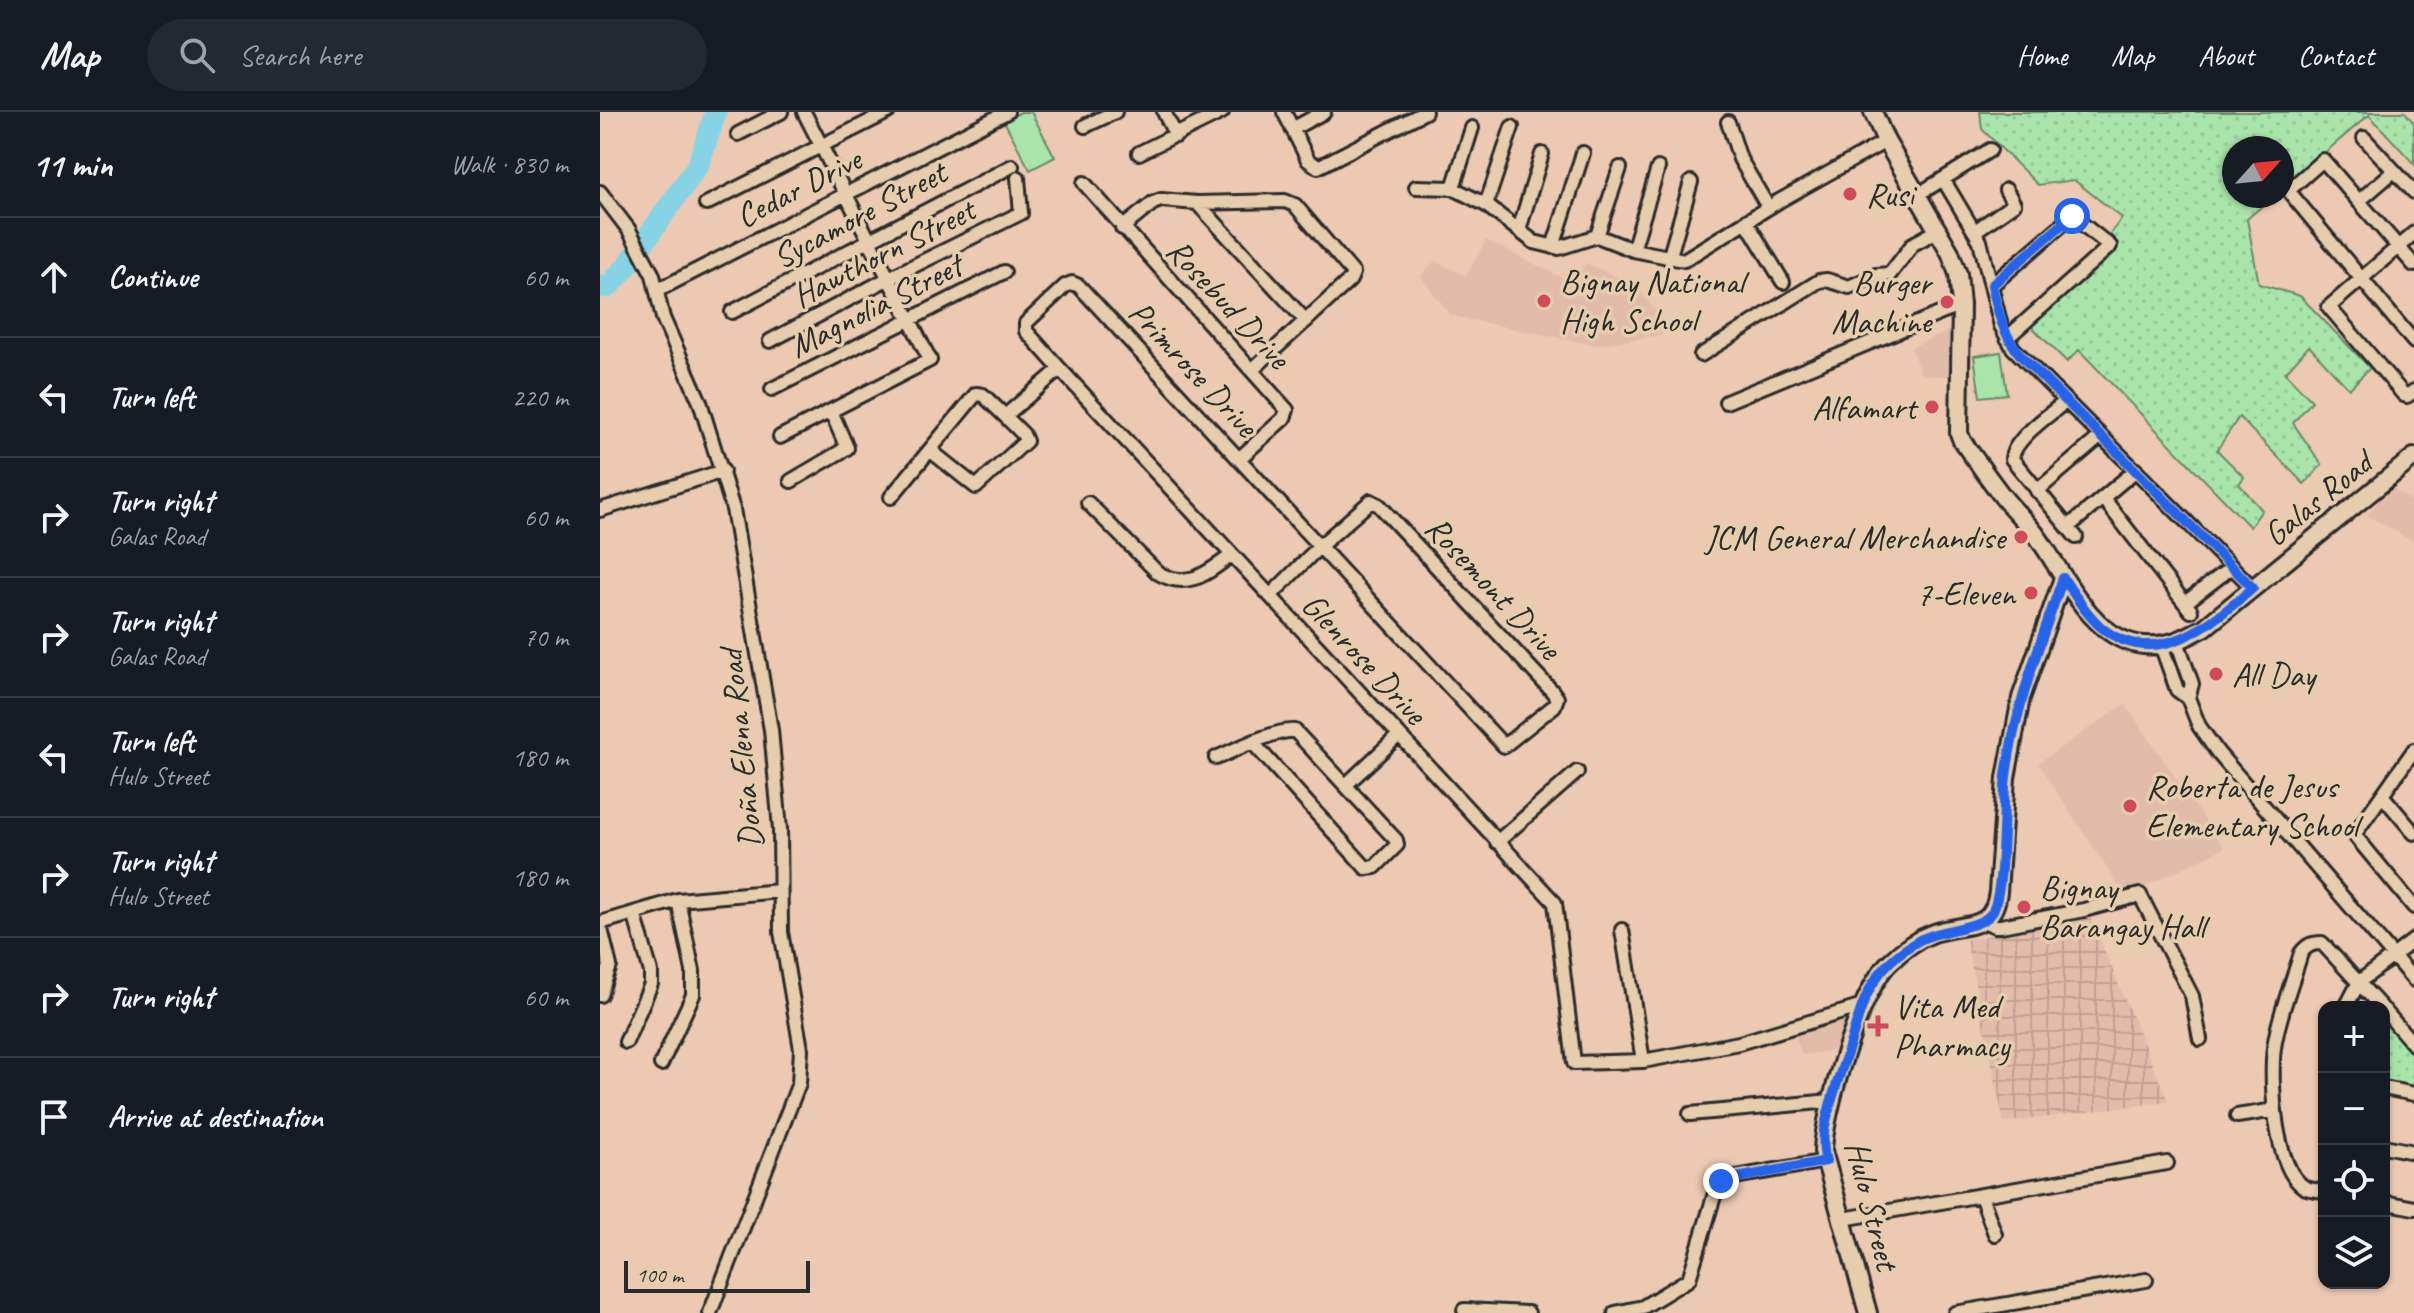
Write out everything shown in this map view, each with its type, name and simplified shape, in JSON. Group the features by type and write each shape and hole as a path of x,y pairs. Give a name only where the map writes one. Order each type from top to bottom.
{"main road":[{"path":"1873,112 1886,141 1939,230 1958,274 1961,305 1959,433 1962,441 2038,538 2063,578 2100,626 2120,639 2169,643"},
{"name":"Galas Road","path":"2169,643 2218,618 2414,457"},
{"path":"1983,921 1989,917 1997,902 2006,778 2021,698 2063,578"},
{"name":"Hulo Street","path":"1868,1313 1826,1161 1824,1134 1831,1101 1875,980 1902,952 1932,934 1983,921"}],"street":[{"path":"738,134 781,112"},
{"path":"780,437 929,363 930,358 804,112"},
{"path":"706,204 888,112"},
{"name":"Cedar Drive","path":"658,290 1007,112"},
{"path":"1085,126 1115,112"},
{"path":"1164,112 1176,136"},
{"path":"1139,153 1222,112"},
{"path":"1284,112 1308,160 1318,167 1425,112"},
{"path":"1292,129 1324,112"},
{"path":"1728,122 1740,159 1768,207"},
{"path":"1486,205 1512,127"},
{"path":"1453,188 1472,128"},
{"path":"2364,138 2414,192"},
{"path":"1416,187 1453,188 1486,205 1534,242 1559,248 1597,236 1633,250 1684,260 1768,207 1886,141"},
{"path":"1927,189 1990,150"},
{"path":"1553,247 1583,153"},
{"path":"1519,230 1542,154"},
{"path":"2414,265 2323,160 2290,189 2414,342"},
{"path":"1597,236 1620,168"},
{"path":"1633,250 1658,168"},
{"path":"2359,201 2394,171"},
{"name":"Sycamore Street","path":"732,312 870,240 1015,172 1021,213"},
{"path":"1943,179 1975,231 1984,252 2001,326 2007,338 2023,358 2253,588"},
{"path":"1669,259 1691,182"},
{"name":"Rosebud Drive","path":"1084,183 1287,410 1284,418 1240,458"},
{"path":"1975,231 2014,204 2006,190"},
{"name":"Doña Elena Road","path":"600,192 629,230 646,260 658,290 667,329 695,389 723,471 738,534 771,730 780,829 783,957 801,1049 799,1083 710,1313"},
{"path":"1122,228 1161,200 1197,203 1285,201 1295,205 1353,273 1350,280 1252,370"},
{"path":"1197,203 1306,321"},
{"name":"Hawthorn Street","path":"770,341 1021,213"},
{"path":"1992,285 2072,216 2109,244 2109,248 2007,338"},
{"path":"1746,221 1783,282"},
{"path":"1701,355 1819,281 1827,280 1849,287 1876,275 1886,276 1913,244 1939,230"},
{"path":"2414,233 2329,305 2329,309 2404,395 2414,391"},
{"name":"Magnolia Street","path":"772,389 1004,272"},
{"name":"Primrose Drive","path":"1026,331 1026,323 1065,286 1072,283 1079,286 1504,746"},
{"path":"1726,402 1961,305"},
{"name":"Glenrose Drive","path":"1026,331 1557,907 1574,1063 1643,1061"},
{"path":"1005,416 1060,369"},
{"path":"891,497 976,394 983,395 1023,434 1026,441 976,487 931,451"},
{"path":"2066,401 2020,441 2012,453 2015,466 2072,532 2103,498 2136,470"},
{"path":"791,481 847,448 831,411"},
{"path":"2037,491 2101,436"},
{"path":"600,510 723,471"},
{"path":"2103,498 2188,607 2232,567"},
{"name":"Rosemont Drive","path":"1321,545 1371,501 1379,505 1557,698 1554,706 1504,746"},
{"path":"1088,503 1165,577 1184,581 1200,578 1232,555"},
{"path":"1270,596 1321,545"},
{"path":"2169,643 2177,690 2188,698 2199,726 2218,753 2414,980"},
{"path":"1216,758 1253,743 1289,730 1295,731 1347,784 1397,842 1370,869 1366,868 1253,743"},
{"path":"1347,784 1399,735"},
{"path":"2414,752 2356,832 2356,837 2414,907"},
{"path":"1497,842 1577,772"},
{"path":"2382,795 2414,833"},
{"path":"600,995 610,966 600,924 678,900 780,891"},
{"path":"1983,921 2001,926 2084,910 2138,894 2192,996 2200,1039"},
{"path":"661,1064 693,995 693,971 678,900"},
{"path":"626,1042 651,984 651,972 634,913"},
{"path":"1622,930 1643,1061 1739,1043 1863,1006"},
{"path":"2349,1001 2359,982 2414,940"},
{"path":"2318,1190 2307,1189 2291,1173 2282,1150 2272,1078 2274,1050 2301,953 2306,946 2322,943 2376,1001"},
{"path":"2390,1017 2414,1045"},
{"path":"2390,1089 2414,1094"},
{"path":"1690,1114 1831,1101"},
{"path":"2237,1116 2275,1110"},
{"path":"2390,1147 2414,1152"},
{"path":"1615,1313 1643,1307 1689,1279 1715,1193 1724,1179 1826,1161"},
{"path":"1843,1219 2167,1163"},
{"path":"1981,1196 1995,1234"},
{"path":"2390,1203 2414,1208"},
{"path":"1955,1313 2146,1280"},
{"path":"1464,1310 1528,1313"}],"shaded area":[{"name":"Bignay National High School","path":"1486,240 1573,283 1586,263 1637,286 1661,319 1662,335 1594,345 1452,316 1420,276 1435,261 1466,276"},
{"path":"1952,330 1952,376 1921,375 1911,347"},
{"path":"2390,486 2414,503 2414,542 2367,515"},
{"name":"Roberta de Jesus Elementary School","path":"2125,704 2224,848 2125,896 2038,763"},
{"path":"2091,919 2168,1101 2004,1123 1966,940"},
{"path":"1854,1013 1845,1048 1802,1055 1794,1032"}],"green space":[{"path":"1021,112 1031,112 1055,157 1030,170 1004,121"},
{"path":"1980,112 2405,112 2414,123 2414,164 2369,115 2294,179 2294,136 2222,136 2222,208 2260,208 2247,219 2259,284 2300,296 2370,368 2349,389 2309,346 2285,373 2312,401 2293,423 2322,465 2304,484 2239,417 2217,450 2244,477 2239,484 2262,510 2250,527 2079,350 2067,362 2029,324 2119,245 2110,234 2122,218 2074,180 2038,185 1982,129"},
{"path":"2001,352 2007,394 1980,397 1974,356"},
{"path":"2390,1025 2414,1053 2414,1089 2390,1083"}],"waterway":[{"path":"600,286 608,287 628,265 698,165 716,112"}],"place":[{"name":"Rusi","path":"1850,194"},
{"name":"Bignay National High School","path":"1544,301"},
{"name":"Burger Machine","path":"1947,302"},
{"name":"Alfamart","path":"1932,407"},
{"name":"JCM General Merchandise","path":"2021,537"},
{"name":"7-Eleven","path":"2031,593"},
{"name":"All Day","path":"2216,674"},
{"name":"Roberta de Jesus Elementary School","path":"2130,806"},
{"name":"Bignay Barangay Hall","path":"2024,907"},
{"name":"Vita Med Pharmacy","path":"1878,1026"}],"route":[{"path":"1721,1181 1826,1161 1824,1134 1831,1101 1875,980 1887,965 1918,941 1948,929 1979,923 1994,910 2006,778 2021,698 2063,578 2100,626 2120,639 2161,645 2204,628 2253,588 2013,348 2001,326 1992,285 2072,216"}]}
